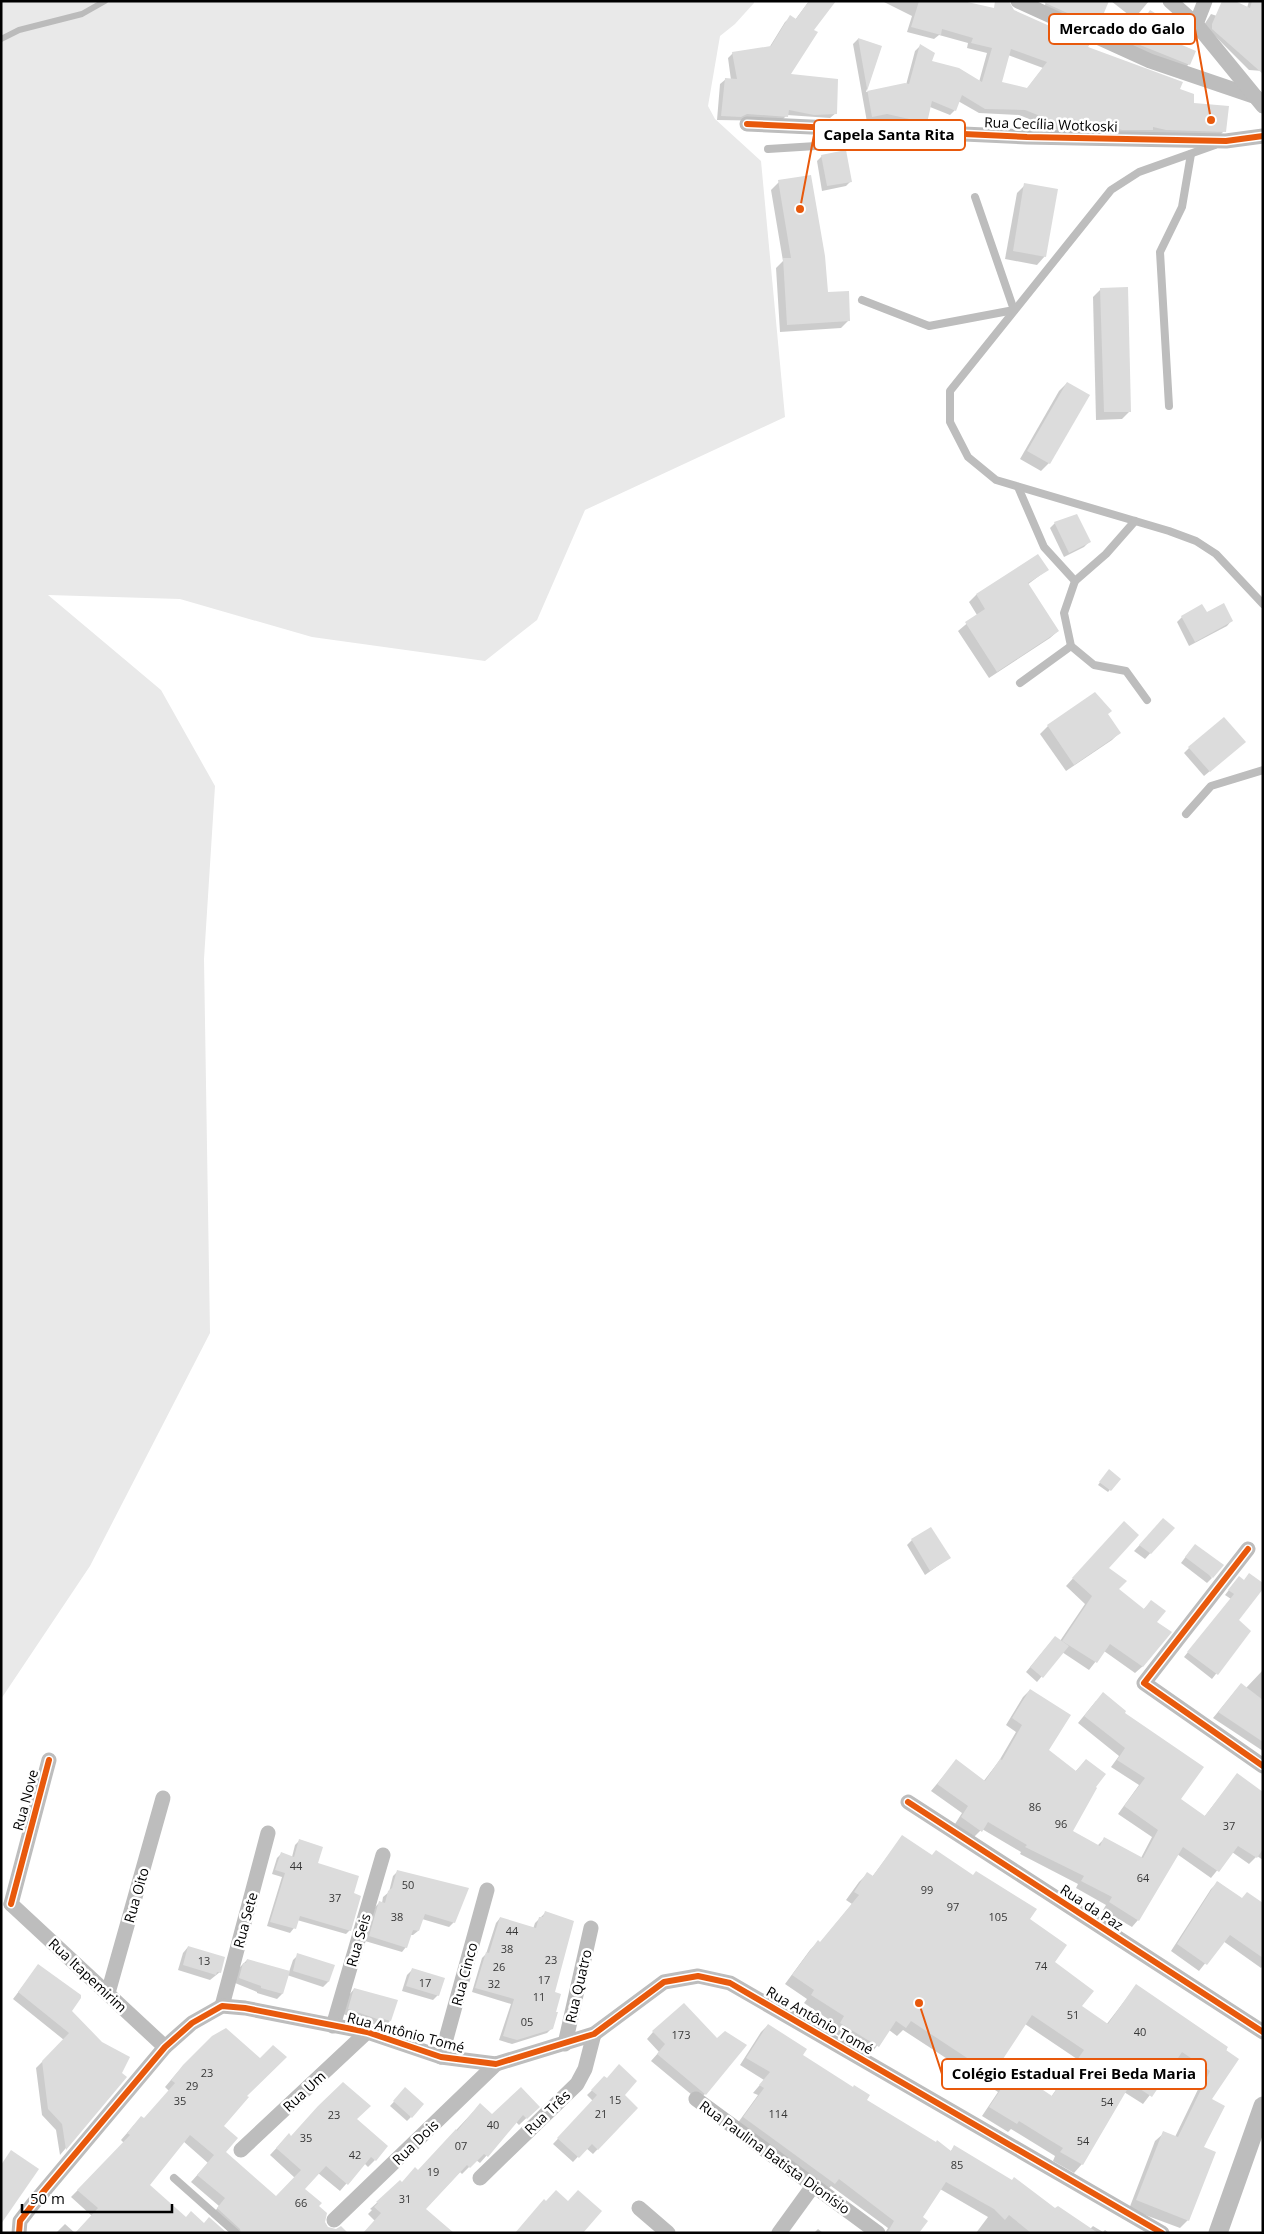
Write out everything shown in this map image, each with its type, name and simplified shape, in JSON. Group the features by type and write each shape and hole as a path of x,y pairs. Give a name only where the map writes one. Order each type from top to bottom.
{"street":[{"path":"1018,1 1150,61 1259,102"},
{"path":"1170,1 1196,24 1259,102"},
{"path":"1196,24 1205,1"},
{"name":"Rua Cecília Wotkoski","path":"747,124 1027,137 1226,141 1263,136"},
{"path":"1248,1549 1144,1683 1263,1766"},
{"name":"Rua Nove","path":"6,1909 49,1760"},
{"name":"Rua Oito","path":"108,1993 163,1798"},
{"name":"Rua da Paz","path":"908,1802 1263,2032"},
{"name":"Rua Sete","path":"222,2006 268,1833"},
{"name":"Rua Seis","path":"333,2026 382,1855"},
{"name":"Rua Cinco","path":"442,2057 487,1890"},
{"name":"Rua Itapemirim","path":"6,1909 108,1993 165,2047"},
{"name":"Rua Quatro","path":"565,2044 591,1928"},
{"name":"Rua Antônio Tomé","path":"222,2006 245,2008 367,2032 442,2057 496,2064 594,2034 664,1982 698,1976 730,1983 1162,2233"},
{"path":"19,2233 20,2221 33,2204 165,2047 192,2023 222,2006"},
{"name":"Rua Um","path":"242,2150 367,2032"},
{"name":"Rua Três","path":"480,2178 577,2084 585,2069 594,2034"},
{"name":"Rua Dois","path":"334,2220 496,2064"},
{"name":"Rua Paulina Batista Dionísio","path":"696,2099 878,2233"},
{"path":"1218,2233 1263,2106"},
{"path":"779,2233 813,2186"},
{"path":"639,2208 668,2233"}],"lane":[{"path":"768,148 832,145 843,138 843,128"},
{"path":"1226,141 1140,172 1111,190 950,391 950,422 968,457 996,480 1196,541 1216,554 1263,604"},
{"path":"1169,406 1160,252 1182,207 1191,154"},
{"path":"975,197 1014,310"},
{"path":"862,300 929,326 1014,310"},
{"path":"1018,487 1044,547 1075,581"},
{"path":"1135,522 1106,554 1075,581 1064,613 1071,646 1094,665 1126,671 1147,700"},
{"path":"1020,683 1071,646"},
{"path":"1186,814 1211,786 1263,770"},
{"path":"174,2178 236,2233"}],"shaded area":[{"path":"1,1 754,1 735,24 720,36 708,106 715,119 761,161 785,417 585,510 537,620 485,661 312,637 180,599 48,595 161,690 215,786 204,959 210,1333 90,1566 1,1699"}],"building":[{"path":"809,1 836,1 814,30 818,32 791,74 838,79 837,114 814,115 789,110 788,117 747,114 741,117 721,116 725,78 737,79 732,52 771,46 790,15 796,19"},
{"path":"919,1 963,1 994,8 995,1 1009,1 1014,10 1090,44 1088,47 1183,82 1180,89 1194,94 1194,103 1229,106 1226,132 1166,130 1153,127 1153,130 1122,130 1111,127 1110,129 1072,119 1068,127 1025,110 985,109 962,95 956,111 932,101 927,123 887,114 872,117 867,91 905,83 909,84 920,44 935,53 932,61 959,68 982,82 992,48 971,43 973,38 942,29 941,35 911,27","holes":["1011,49 1047,62 1027,88 1002,82"]},
{"path":"1041,1 1109,1 1098,27"},
{"path":"1222,1 1235,1 1250,8 1252,1 1263,1 1263,74 1212,29 1212,24"},
{"path":"1150,10 1176,26 1168,39 1196,51 1190,65 1130,41"},
{"path":"858,38 882,46 867,90"},
{"path":"846,150 852,182 827,186 821,155"},
{"path":"811,175 825,256 828,292 849,291 850,321 787,325 783,258 791,258 778,180"},
{"path":"1024,183 1058,189 1046,257 1013,251"},
{"path":"1128,287 1131,412 1104,412 1100,288"},
{"path":"1067,382 1090,395 1050,464 1027,451"},
{"path":"1077,514 1091,542 1069,553 1054,522"},
{"path":"1038,554 1049,570 1028,583 1059,631 997,672 965,622 985,609 976,594"},
{"path":"1224,603 1233,621 1195,642 1181,616 1202,604 1207,612"},
{"path":"1095,692 1112,711 1108,714 1121,733 1074,765 1047,725"},
{"path":"1224,717 1246,742 1210,772 1188,747"},
{"path":"1109,1469 1121,1479 1111,1491 1099,1482"},
{"path":"1163,1518 1175,1528 1151,1554 1139,1545"},
{"path":"1124,1521 1139,1535 1109,1568 1127,1581 1119,1589 1144,1609 1151,1600 1166,1611 1157,1622 1172,1632 1143,1667 1110,1644 1097,1663 1062,1641 1092,1596 1072,1578"},
{"path":"931,1527 951,1558 930,1571 911,1539"},
{"path":"1195,1544 1224,1565 1213,1578 1185,1557"},
{"path":"1249,1573 1263,1583 1263,1589 1239,1620 1251,1631 1218,1675 1187,1652 1234,1594 1228,1590 1239,1576 1244,1580"},
{"path":"1055,1636 1069,1646 1043,1678 1030,1667"},
{"path":"1241,1683 1263,1700 1263,1742 1218,1712"},
{"path":"1030,1689 1071,1715 1049,1750 1076,1771 1086,1759 1106,1774 1096,1787 1073,1831 1100,1846 1104,1837 1143,1858 1158,1830 1124,1806 1145,1778 1117,1760 1125,1748 1084,1716 1103,1692 1126,1711 1125,1713 1204,1767 1181,1799 1205,1816 1237,1773 1263,1792 1263,1849 1257,1858 1238,1846 1219,1872 1183,1847 1139,1921 1109,1902 1112,1897 1081,1881 1084,1876 1025,1847 1027,1845 988,1822 982,1832 961,1817 968,1806 937,1784 956,1759 985,1781 1000,1759 1002,1760 1022,1725 1012,1718"},
{"path":"902,1835 932,1855 936,1850 973,1875 976,1871 1037,1909 1030,1919 1067,1945 1055,1962 1094,1991 1082,2006 1108,2024 1136,1984 1228,2047 1226,2050 1239,2059 1212,2099 1225,2106 1204,2147 1216,2152 1189,2221 1136,2200 1163,2131 1178,2137 1210,2071 1182,2052 1152,2097 1131,2083 1083,2165 1060,2152 1063,2148 1019,2121 1017,2124 989,2107 1005,2083 911,2021 906,2028 896,2021 879,2047 840,2023 844,2016 811,1995 814,1990 792,1975 818,1940 820,1942 859,1895 854,1892 867,1872 873,1876","holes":["1032,2015 1084,2050 1052,2096 1001,2062"]},
{"path":"299,1839 323,1847 318,1863 359,1876 354,1893 361,1896 351,1931 300,1916 296,1929 270,1922 285,1873 275,1870 281,1852 294,1857"},
{"path":"397,1870 469,1888 455,1923 425,1914 419,1931 413,1930 407,1948 369,1936 379,1901 385,1903"},
{"path":"1217,1881 1242,1898 1247,1892 1263,1903 1263,1958 1230,1935 1207,1965 1177,1944"},
{"path":"545,1911 574,1921 555,1992 561,1994 556,2012 558,2012 553,2029 517,2040 503,2036 514,1999 475,1988 486,1952 489,1953 500,1917 536,1928 539,1917 543,1917"},
{"path":"188,1946 225,1957 221,1973 217,1972 216,1975 183,1965"},
{"path":"297,1953 335,1965 329,1982 293,1971"},
{"path":"247,1959 290,1971 283,1994 261,1988 261,1986 239,1978 243,1963 246,1963"},
{"path":"38,1964 81,1995 72,2011 102,2042 130,2057 122,2073 127,2077 66,2150 62,2124 48,2109 42,2061 69,2033 18,1992"},
{"path":"412,1968 445,1978 439,1996 406,1986"},
{"path":"354,1988 398,2000 391,2021 383,2019 383,2021 348,2009"},
{"path":"684,2003 717,2038 725,2031 747,2045 706,2095 657,2054 665,2044 652,2031"},
{"path":"768,2024 807,2049 803,2055 853,2087 854,2085 870,2095 867,2100 936,2142 937,2140 951,2151 954,2145 1012,2180 1014,2177 1055,2208 1058,2206 1098,2233 1031,2233 1009,2215 1005,2220 994,2209 946,2182 923,2217 928,2221 919,2233 887,2233 894,2221 839,2179 835,2184 743,2117 764,2088 759,2085 770,2072 746,2058"},
{"path":"226,2028 260,2058 273,2045 287,2057 247,2096 249,2097 224,2126 238,2138 226,2152 276,2196 301,2170 276,2148 289,2133 291,2136 343,2082 371,2106 357,2119 388,2146 376,2161 371,2157 348,2185 326,2166 305,2189 322,2203 319,2206 327,2213 325,2222 328,2227 336,2229 341,2226 348,2233 241,2233 240,2229 217,2208 225,2198 197,2175 214,2155 190,2135 150,2185 186,2217 191,2211 204,2223 209,2217 227,2233 75,2233 98,2208 77,2190 130,2135 127,2133 141,2116 144,2118 175,2083 171,2080 183,2065 212,2036"},
{"path":"619,2064 637,2081 625,2095 638,2108 598,2150 592,2144 579,2158 557,2138 597,2095 591,2090 604,2076 607,2078"},
{"path":"405,2087 424,2104 412,2118 393,2101"},
{"path":"521,2087 540,2107 527,2119 523,2115 488,2157 484,2154 470,2168 467,2165 426,2209 454,2233 363,2233 381,2213 374,2207 378,2203 376,2202 400,2180 402,2182 415,2167 418,2170 456,2129 457,2131 480,2103 492,2114"},
{"path":"11,2150 39,2169 1,2224 1,2165"},
{"path":"556,2190 568,2201 578,2190 602,2211 583,2233 515,2233 544,2199 546,2201"}],"waterway":[{"path":"1,39 19,30 82,14 105,1"}],"cycle path":[{"path":"747,124 1027,137 1226,141 1263,136"},
{"path":"1248,1549 1144,1683 1263,1766"},
{"path":"11,1904 49,1760"},
{"path":"908,1802 1263,2032"},
{"path":"19,2233 20,2221 33,2204 165,2047 192,2023 222,2006 245,2008 367,2032 441,2057 496,2064 594,2034 664,1982 698,1976 730,1983 1162,2233"}],"place":[{"name":"Mercado do Galo","path":"1211,120"},
{"name":"Capela Santa Rita","path":"800,209"},
{"name":"Colégio Estadual Frei Beda Maria","path":"919,2003"}]}
